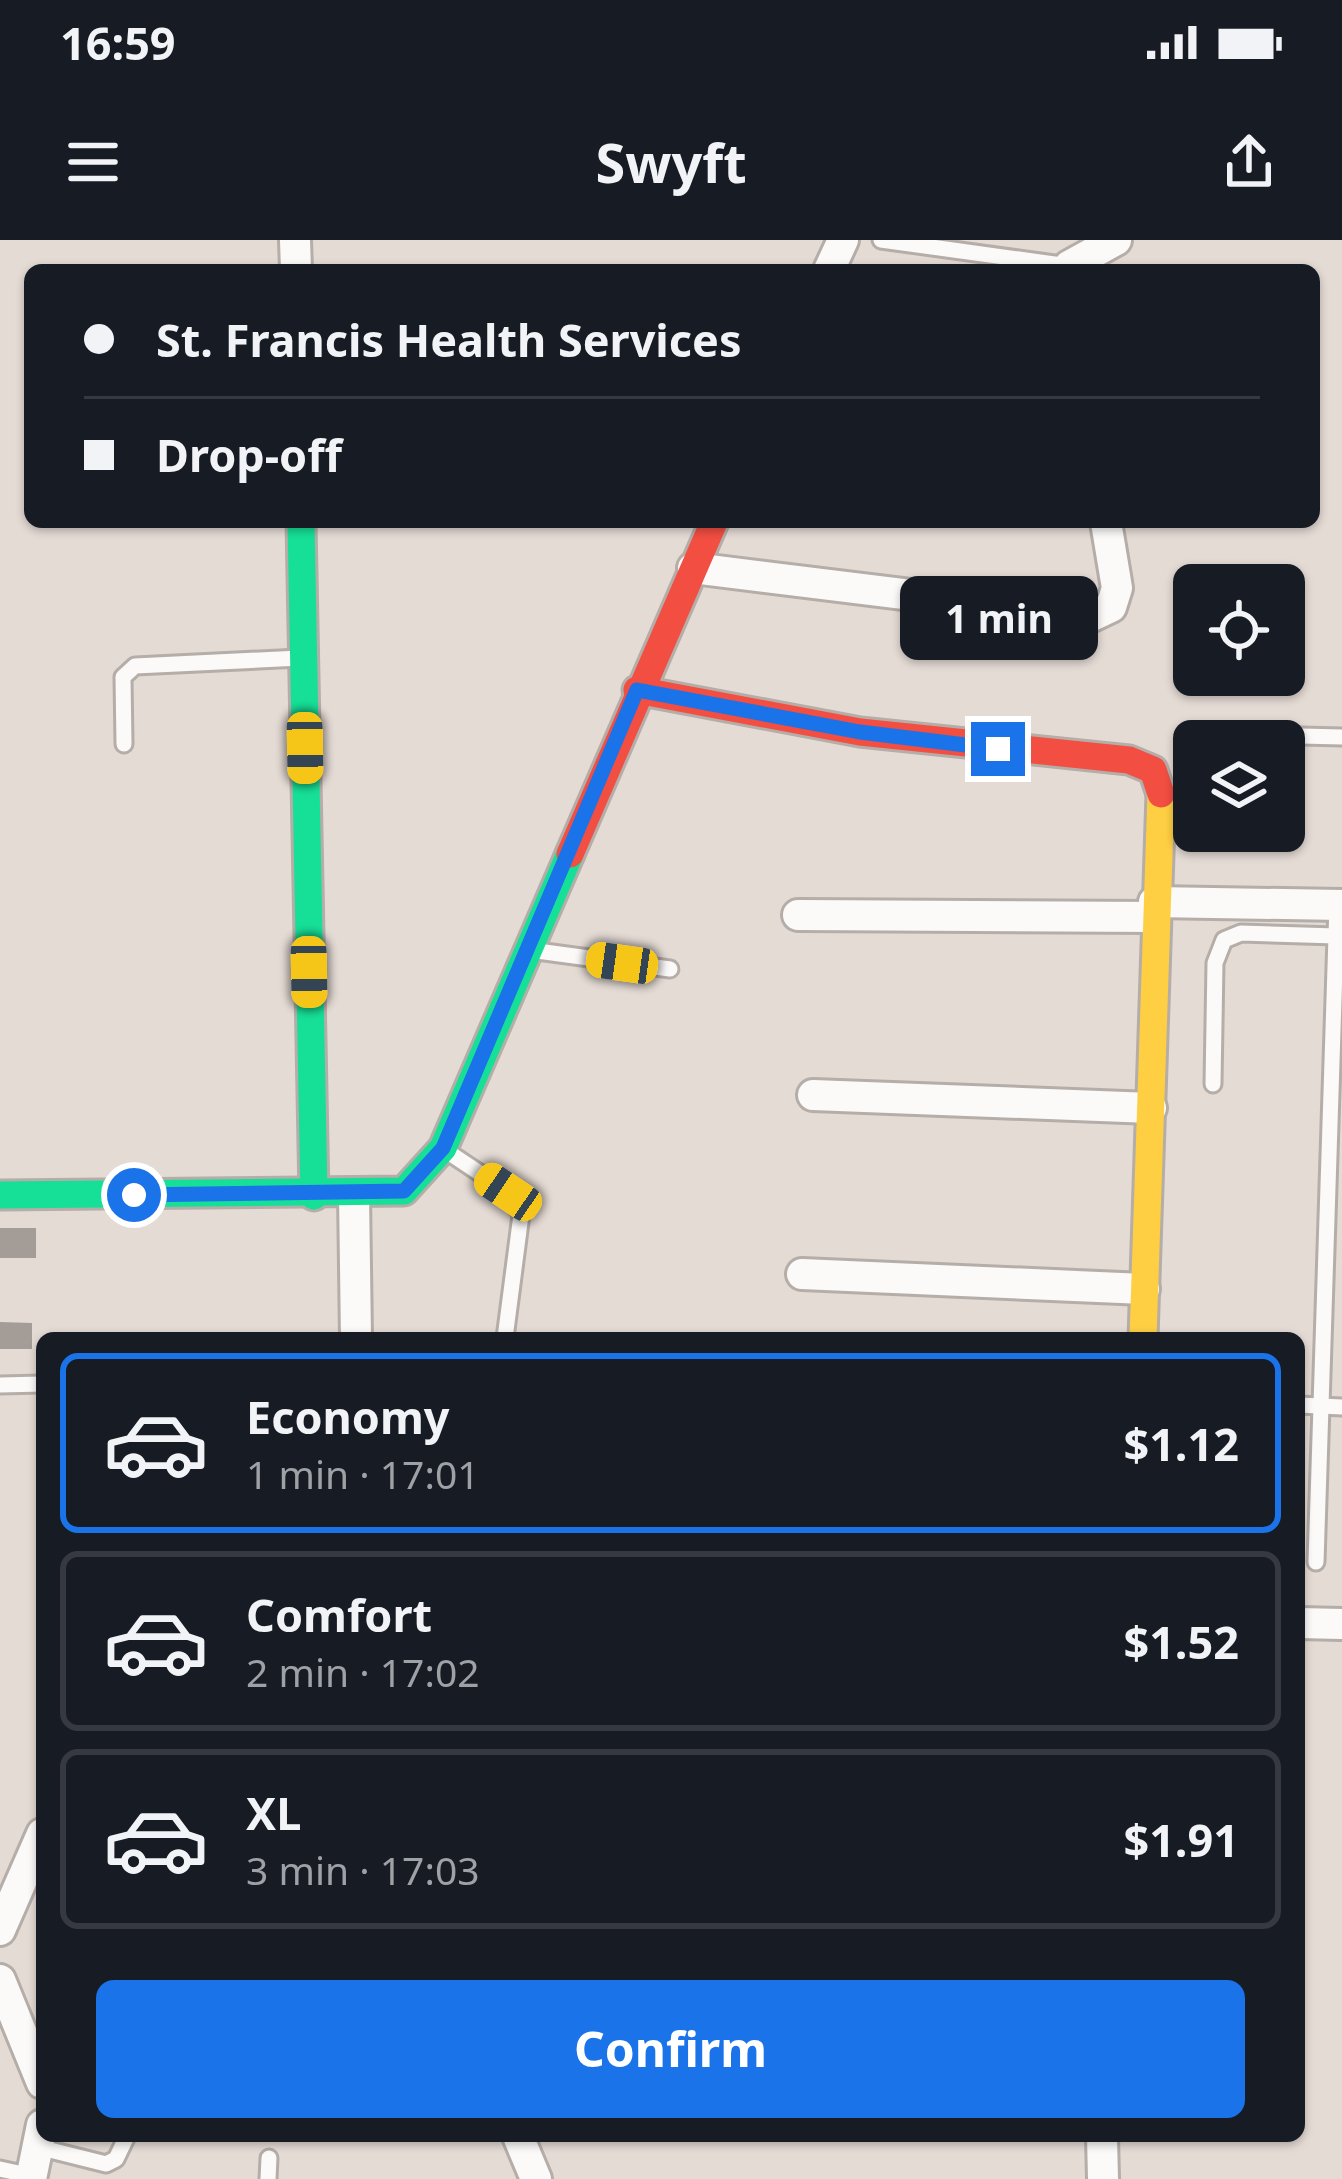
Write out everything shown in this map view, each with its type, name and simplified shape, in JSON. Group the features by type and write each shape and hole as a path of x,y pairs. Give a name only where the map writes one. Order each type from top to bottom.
{"street":[{"path":"1073,264 1116,240"},
{"path":"301,528 314,1196"},
{"path":"0,1195 314,1196 404,1191 443,1148 637,690 711,528"},
{"path":"693,568 803,586 1090,617 1112,607 1117,588 1107,528"},
{"path":"637,690 860,732 1129,760 1154,770 1161,791 1143,1332"},
{"path":"798,915 1154,910 1338,916"},
{"path":"813,1095 1151,1108"},
{"path":"354,1193 356,1332"},
{"path":"802,1274 1144,1289"},
{"path":"1305,1623 1342,1624"},
{"path":"0,1930 36,1848"},
{"path":"0,1980 36,2068"},
{"path":"521,2142 536,2179"},
{"path":"1102,2142 1103,2179"}],"lane":[{"path":"881,240 1055,264"},
{"path":"124,743 123,677 135,666 303,658"},
{"path":"1305,736 1342,736"},
{"path":"1213,1084 1219,946 1241,933 1338,916 1337,1078 1316,1562"},
{"path":"527,949 670,970"},
{"path":"443,1148 508,1192 521,1215 506,1332"},
{"path":"0,1385 36,1384"},
{"path":"1305,1406 1342,1407"},
{"path":"0,2169 36,2157 106,2164 116,2159 124,2142"},
{"path":"268,2179 269,2158"}],"building":[{"path":"0,1228 36,1228 36,1258 0,1258"},
{"path":"0,1322 32,1323 32,1349 0,1349"}],"traffic: fast":[{"path":"301,528 314,1196"},
{"path":"0,1195 404,1191 443,1148 570,854"}],"traffic: slow":[{"path":"1143,1332 1161,794"}],"traffic: jam":[{"path":"570,854 711,528"},
{"path":"637,690 860,732 1129,760 1153,770 1161,794"}],"route":[{"path":"134,1195 314,1196 404,1191 443,1148 637,690 860,732 998,749"}]}
